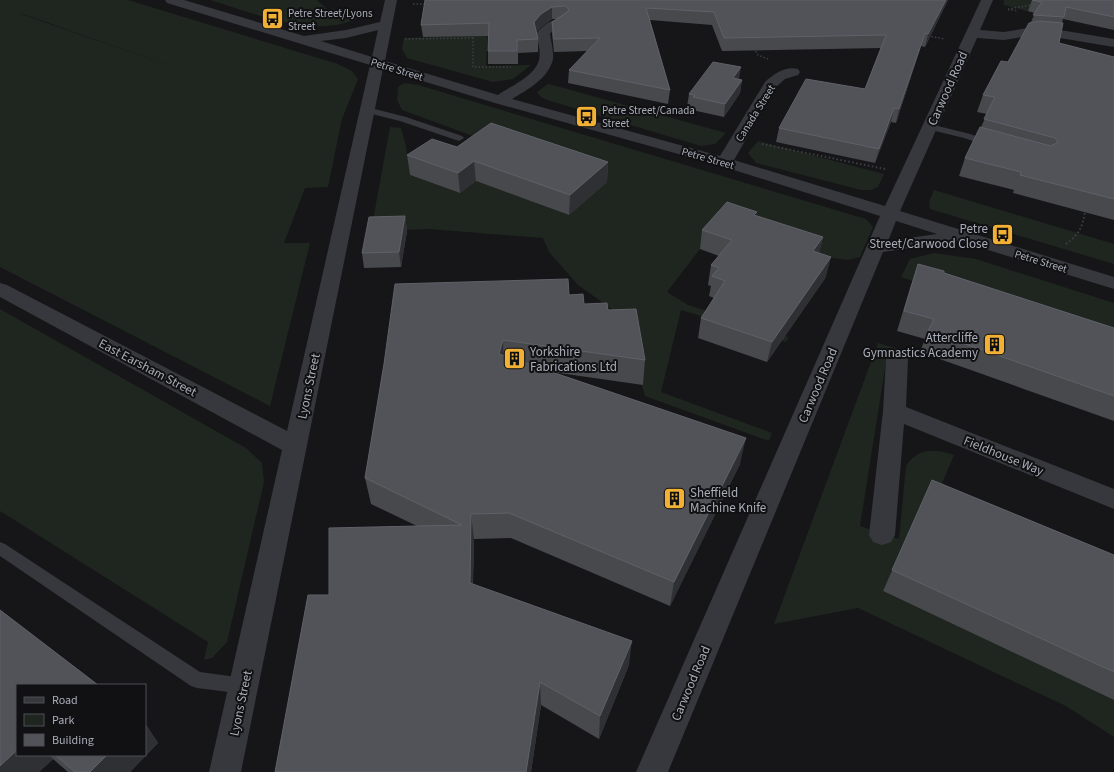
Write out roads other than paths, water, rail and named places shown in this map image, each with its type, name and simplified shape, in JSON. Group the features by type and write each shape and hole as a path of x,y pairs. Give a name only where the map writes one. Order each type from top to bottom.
{"street":[{"name":"Petre Street","path":"171,0 377,64 500,100 724,162 1114,283"},
{"name":"Carwood Road","path":"652,772 875,248 987,0"},
{"name":"Lyons Street","path":"226,772 391,2"},
{"path":"500,100 531,79 543,67 547,57 543,34 548,27 561,22"},
{"name":"Petre Street","path":"300,40 346,34 387,24"},
{"path":"970,38 1038,31 1067,34 1114,43"},
{"name":"Canada Street","path":"724,162 770,85 780,76 793,72"},
{"path":"875,248 959,236"},
{"name":"East Earsham Street","path":"0,289 296,446"},
{"path":"882,535 894,411 897,360"},
{"name":"Fieldhouse Way","path":"894,411 1114,499"}],"lane":[{"path":"367,110 403,119 459,138"},
{"path":"930,127 967,136 998,146"},
{"path":"0,548 197,680 244,686"}],"place":[{"name":"Petre Street/Lyons Street","path":"273,19"},
{"name":"Petre Street/Canada Street","path":"587,116"},
{"name":"Petre Street/Carwood Close","path":"1003,235"},
{"name":"Attercliffe Gymnastics Academy","path":"994,344"},
{"name":"Yorkshire Fabrications Ltd","path":"515,358"},
{"name":"Sheffield Machine Knife","path":"674,499"}]}
